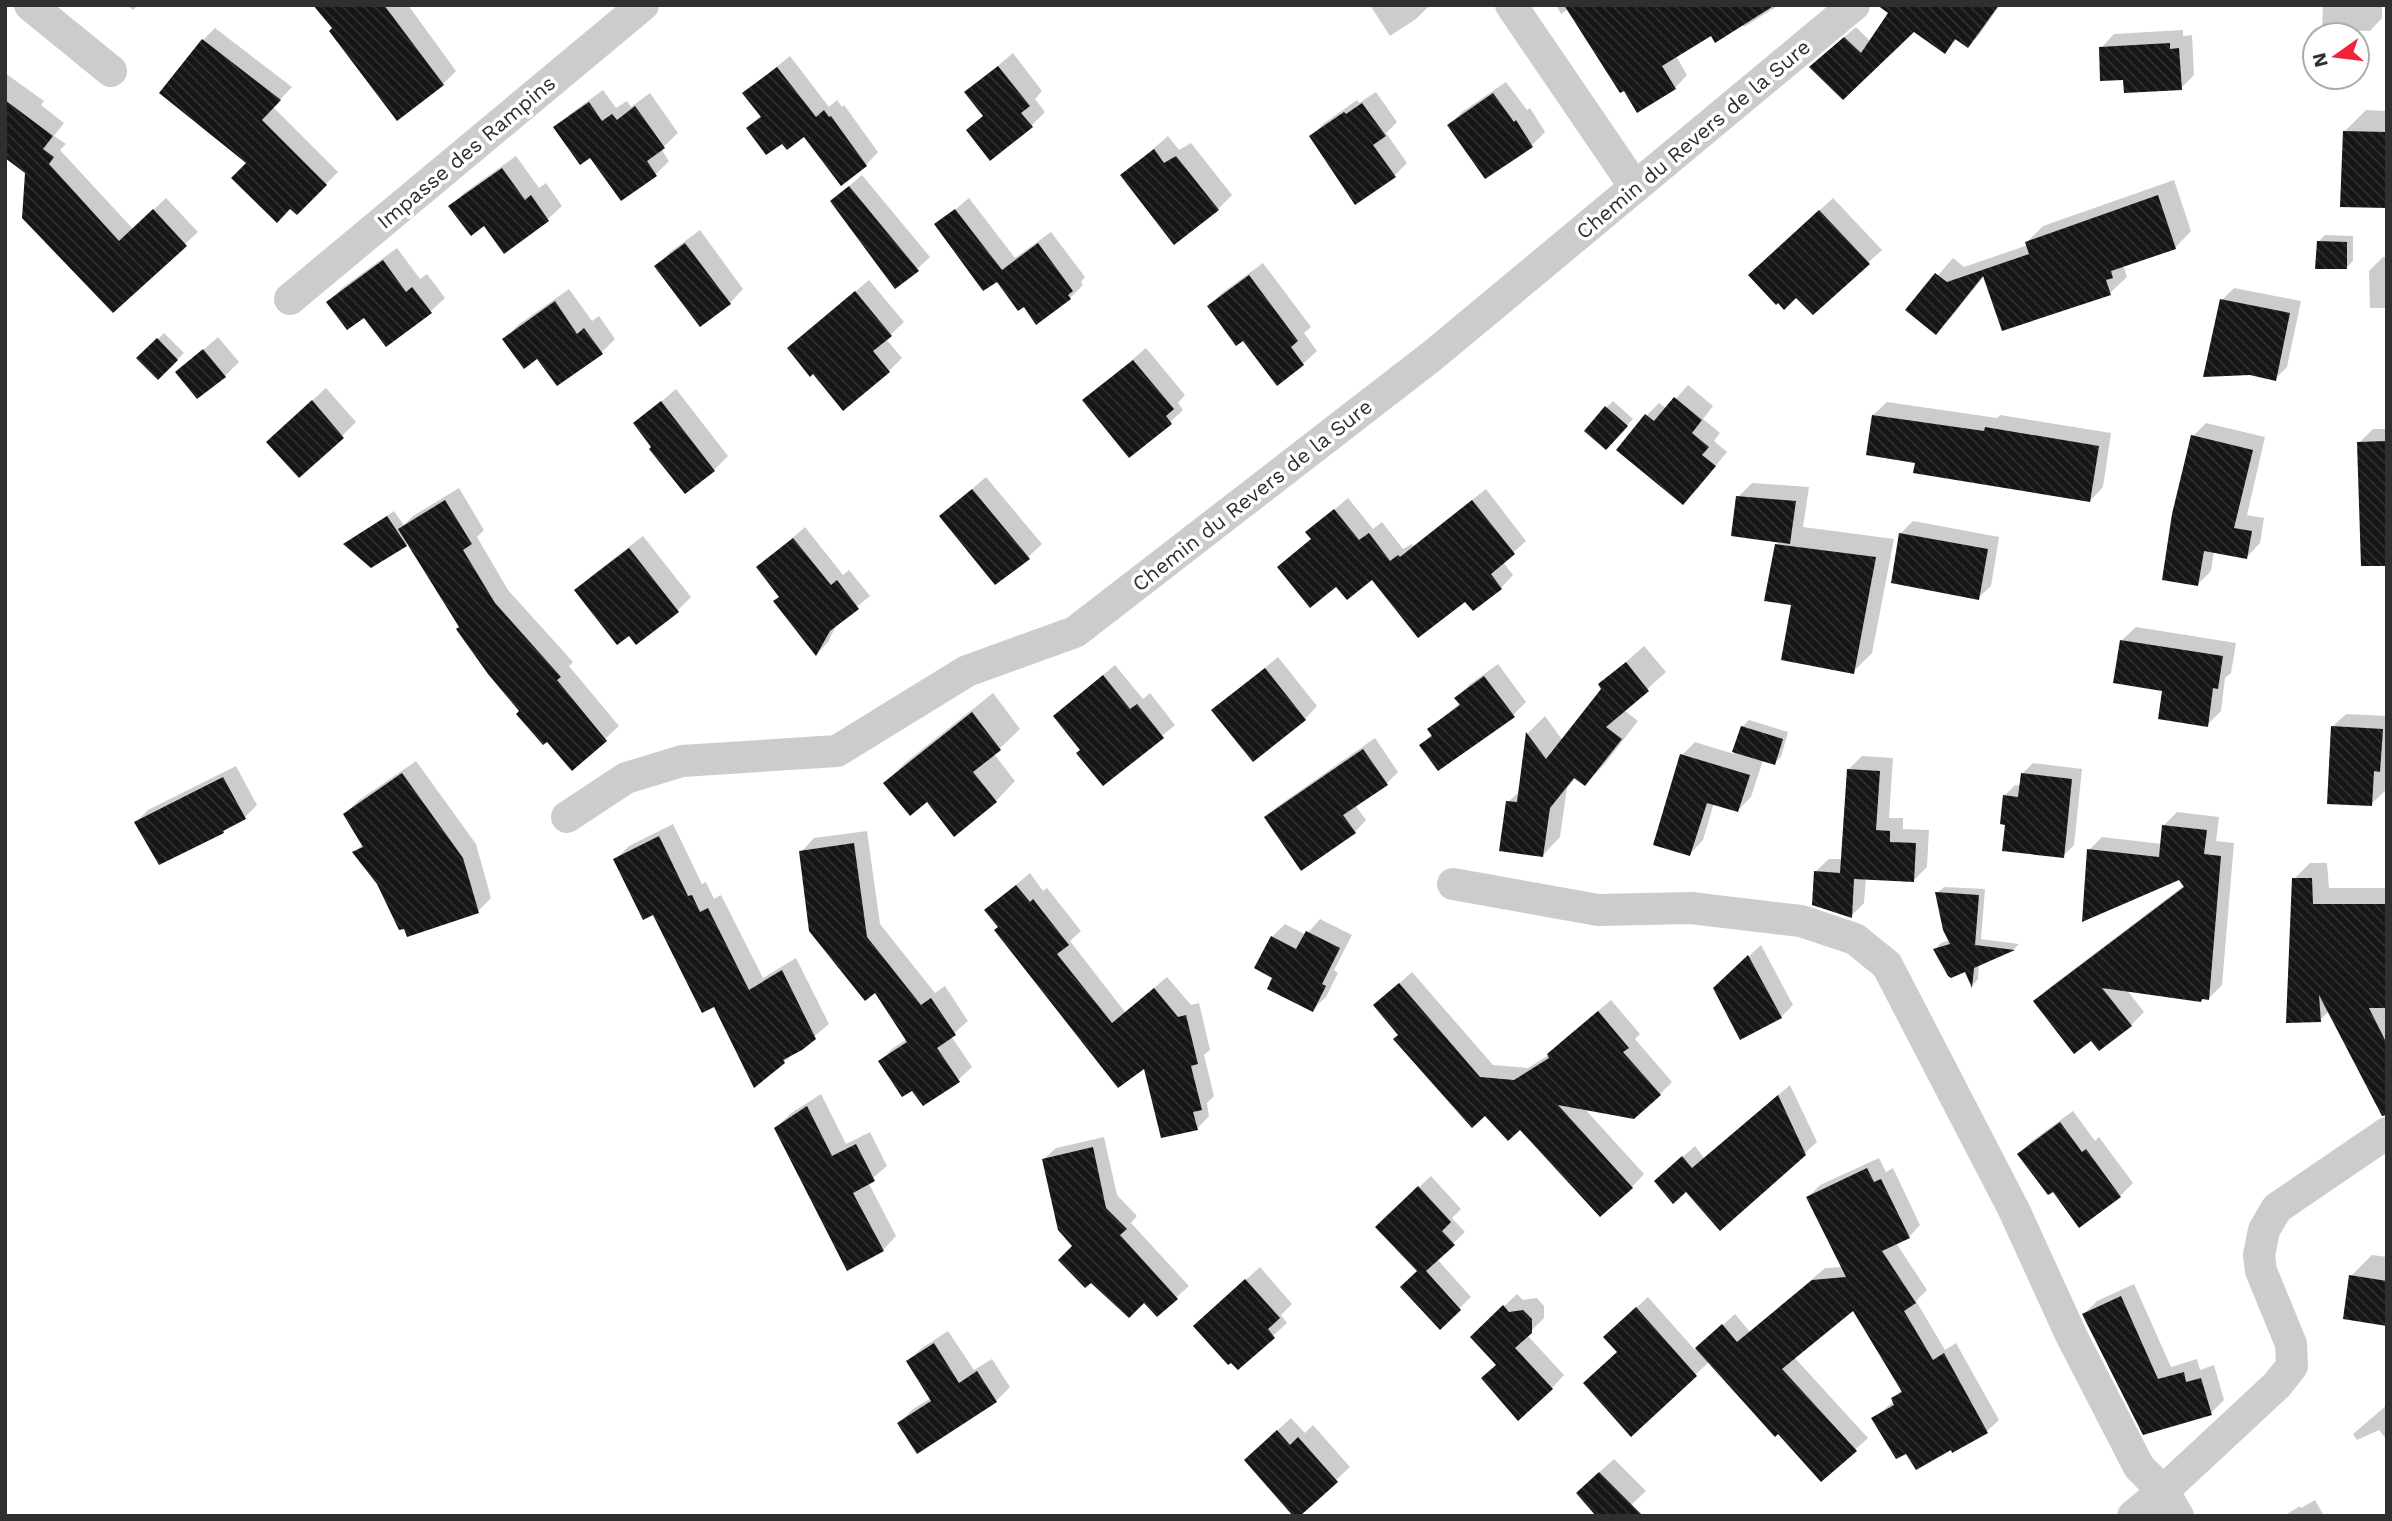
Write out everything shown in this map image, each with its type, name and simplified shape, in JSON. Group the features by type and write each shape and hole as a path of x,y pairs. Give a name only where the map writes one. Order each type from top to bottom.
{"street":[{"name":"Impasse des Rampins","path":"290,299 643,5"},
{"path":"1511,5 1636,187"},
{"name":"Chemin du Revers de la Sure","path":"567,817 626,778 682,761 837,751 967,671 1075,632 1432,356 1854,5"},
{"path":"34,6 111,71"},
{"path":"1453,884 1598,910 1691,908 1801,921 1855,939 1887,965 2014,1210 2071,1335 2139,1467 2170,1503"},
{"path":"2133,1516 2170,1503 2292,1366 2291,1344 2261,1271 2259,1255 2264,1230 2277,1209 2387,1133"}],"building":[{"path":"313,5 384,5 444,85 397,121 329,31 332,28"},
{"path":"1564,5 1775,5 1715,43 1711,36 1662,66 1676,89 1637,113 1624,91 1620,93"},
{"path":"1877,5 1999,5 1968,48 1955,39 1945,54 1914,32 1843,100 1809,67 1844,37 1861,53 1888,13"},
{"path":"202,39 281,100 262,120 327,185 297,215 290,209 277,223 231,178 246,163 159,93"},
{"path":"2170,43 2170,49 2179,48 2182,90 2124,93 2123,80 2100,81 2099,47"},
{"path":"998,66 1030,106 1021,113 1033,127 990,161 966,130 983,116 964,92"},
{"path":"777,67 816,117 824,110 831,116 867,166 841,186 804,137 787,150 782,144 766,155 746,128 761,117 742,93"},
{"path":"1493,93 1514,122 1516,120 1533,147 1485,179 1447,125"},
{"path":"5,100 53,136 43,149 54,157 49,164 119,241 153,209 187,246 113,313 22,218 25,173 5,158"},
{"path":"589,102 602,121 612,114 617,120 635,106 665,148 647,161 657,176 621,201 590,158 580,165 553,127"},
{"path":"1362,103 1386,136 1373,145 1396,177 1355,205 1309,136"},
{"path":"2343,131 2387,132 2387,208 2340,207"},
{"path":"1154,149 1164,163 1176,156 1219,210 1174,245 1120,175"},
{"path":"502,168 525,200 531,195 549,221 504,254 484,226 471,236 448,206"},
{"path":"849,186 919,271 895,289 830,201"},
{"path":"2158,195 2176,249 2111,271 2113,278 2106,280 2111,295 2002,331 1983,276 1936,335 1905,310 1935,273 1947,282 2029,254 2025,242"},
{"path":"955,209 1002,270 1038,243 1073,291 1068,295 1071,299 1036,325 1024,307 1018,311 997,282 983,291 934,224"},
{"path":"1819,210 1870,264 1813,315 1796,298 1784,310 1748,275"},
{"path":"2317,241 2347,242 2347,269 2315,269"},
{"path":"685,243 731,304 700,327 654,266"},
{"path":"383,260 406,292 412,287 432,313 386,347 364,318 347,330 326,302"},
{"path":"1249,275 1298,341 1291,347 1304,365 1277,386 1243,341 1236,346 1207,306"},
{"path":"855,291 892,336 873,351 890,372 843,411 813,374 810,377 787,348"},
{"path":"2220,299 2290,313 2276,381 2250,375 2203,377"},
{"path":"555,301 577,334 584,328 603,354 557,386 537,359 524,369 502,339"},
{"path":"157,338 178,360 158,380 136,358"},
{"path":"203,349 226,377 197,399 175,372"},
{"path":"1133,360 1174,409 1166,416 1172,424 1129,458 1082,400"},
{"path":"1674,397 1702,420 1692,433 1709,447 1702,455 1716,466 1683,505 1616,450 1645,414 1654,421"},
{"path":"312,400 344,438 299,478 266,442"},
{"path":"661,401 715,471 685,494 649,449 651,447 633,423"},
{"path":"1605,406 1628,426 1606,450 1584,431"},
{"path":"1872,415 1984,431 1985,427 2099,446 2090,502 1913,473 1915,463 1866,455"},
{"path":"2191,435 2253,450 2234,528 2252,531 2247,559 2204,551 2198,586 2162,580 2172,514"},
{"path":"2387,441 2387,566 2361,566 2357,442"},
{"path":"972,489 1030,559 995,585 939,516"},
{"path":"1736,496 1796,501 1790,544 1731,536"},
{"path":"445,500 472,544 463,550 495,603 561,677 557,680 607,741 572,771 547,742 543,745 516,714 519,711 456,629 459,627 398,529"},
{"path":"1472,500 1515,554 1491,574 1502,589 1473,611 1465,602 1418,638 1372,580 1347,600 1336,587 1310,608 1277,567 1311,539 1305,532 1334,509 1359,540 1369,533 1390,561 1398,555 1400,557"},
{"path":"387,516 407,546 371,568 343,544"},
{"path":"1899,533 1988,549 1979,600 1891,583"},
{"path":"793,538 831,585 837,580 859,609 830,631 816,656 773,601 779,597 756,567"},
{"path":"1775,544 1876,557 1854,674 1781,660 1791,605 1764,601"},
{"path":"629,548 679,612 636,645 629,636 617,645 574,590"},
{"path":"2120,640 2223,656 2218,689 2213,688 2208,727 2158,719 2162,691 2113,683"},
{"path":"1626,662 1649,691 1606,727 1622,739 1585,786 1574,778 1550,808 1543,857 1499,851 1506,801 1517,802 1526,732 1546,759 1601,689 1598,684"},
{"path":"1265,668 1306,720 1253,762 1211,710"},
{"path":"1103,675 1130,709 1137,704 1164,738 1103,786 1076,753 1080,750 1053,716"},
{"path":"1484,676 1515,717 1438,771 1419,745 1432,736 1427,729 1460,705 1454,698"},
{"path":"972,712 1001,750 973,772 997,802 954,837 927,802 910,816 883,783"},
{"path":"1741,726 1783,739 1775,765 1732,752"},
{"path":"2331,726 2383,729 2380,772 2374,771 2372,806 2327,804"},
{"path":"1363,749 1388,785 1343,815 1356,833 1301,871 1264,817"},
{"path":"1680,754 1750,775 1738,812 1707,803 1690,856 1653,845"},
{"path":"1847,769 1880,771 1876,830 1890,831 1890,842 1916,843 1914,882 1854,879 1852,918 1812,905 1814,871 1840,873"},
{"path":"402,773 463,858 479,913 407,937 404,929 399,930 377,884 352,852 363,847 343,814"},
{"path":"2021,773 2072,779 2064,858 2002,851 2005,825 2000,824 2003,795 2018,797"},
{"path":"223,777 246,819 159,865 134,822"},
{"path":"2162,825 2207,830 2204,854 2221,856 2209,1000 2202,999 2201,1002 2102,988 2132,1026 2099,1051 2091,1041 2074,1054 2033,1001 2184,887 2179,880 2082,922 2087,849 2159,857"},
{"path":"659,836 688,896 692,895 700,912 708,908 749,990 782,970 816,1039 783,1060 785,1063 754,1088 714,1007 702,1013 653,915 643,920 613,859"},
{"path":"854,843 867,937 921,1005 931,998 956,1035 937,1048 960,1082 923,1106 912,1091 902,1097 878,1061 907,1042 875,993 865,1001 809,931 799,851"},
{"path":"2292,878 2312,878 2313,904 2387,904 2387,1008 2369,1008 2387,1044 2387,1115 2382,1116 2319,995 2321,1022 2286,1023"},
{"path":"1016,885 1030,902 1033,899 1069,945 1057,954 1112,1023 1154,988 1178,1017 1186,1015 1198,1064 1191,1066 1202,1110 1193,1112 1198,1130 1161,1138 1144,1069 1118,1088 994,930 998,927 984,910"},
{"path":"1935,892 1979,895 1975,945 2015,950 1974,968 1972,988 1965,972 1951,978 1948,976 1933,949 1950,944 1943,930"},
{"path":"1306,931 1340,948 1322,984 1326,986 1313,1012 1267,989 1272,978 1254,968 1271,936 1296,949"},
{"path":"1748,955 1782,1018 1740,1040 1713,988"},
{"path":"1399,983 1480,1077 1514,1080 1549,1058 1547,1054 1598,1011 1629,1048 1623,1052 1661,1095 1634,1119 1558,1105 1633,1188 1600,1217 1520,1130 1508,1141 1485,1116 1472,1128 1393,1039 1398,1035 1373,1005"},
{"path":"1778,1095 1806,1155 1720,1231 1686,1192 1673,1204 1654,1181 1682,1156 1692,1168"},
{"path":"807,1106 832,1156 856,1144 875,1181 853,1193 884,1251 847,1271 774,1128"},
{"path":"2060,1122 2082,1152 2086,1149 2121,1197 2079,1228 2053,1192 2048,1195 2017,1154"},
{"path":"1093,1147 1106,1208 1127,1229 1120,1235 1178,1299 1157,1317 1144,1303 1129,1318 1091,1283 1085,1288 1058,1260 1072,1246 1058,1230 1042,1159"},
{"path":"1867,1168 1874,1182 1881,1179 1910,1238 1882,1251 1916,1303 1904,1311 1933,1360 1944,1353 1988,1433 1916,1470 1906,1454 1896,1459 1871,1418 1894,1405 1891,1398 1902,1392 1853,1311 1782,1369 1857,1451 1821,1482 1778,1434 1775,1437 1695,1348 1722,1324 1737,1342 1812,1280 1846,1277 1806,1197"},
{"path":"1418,1186 1451,1222 1442,1231 1455,1245 1426,1271 1461,1310 1440,1330 1400,1287 1417,1271 1375,1227"},
{"path":"2349,1275 2387,1281 2387,1326 2343,1319"},
{"path":"1245,1279 1280,1318 1268,1329 1275,1338 1238,1370 1231,1363 1228,1365 1193,1326"},
{"path":"2121,1296 2158,1379 2184,1372 2186,1382 2201,1378 2212,1415 2143,1435 2082,1314"},
{"path":"1503,1305 1509,1312 1523,1310 1532,1319 1532,1333 1515,1348 1553,1389 1518,1421 1481,1378 1496,1365 1470,1337"},
{"path":"1636,1307 1697,1376 1631,1437 1583,1383 1617,1352 1603,1337"},
{"path":"934,1343 959,1383 977,1371 997,1402 917,1454 897,1423 931,1401 906,1361"},
{"path":"1277,1430 1290,1445 1298,1437 1338,1482 1300,1516 1293,1516 1244,1460"},
{"path":"1599,1472 1643,1516 1596,1516 1576,1493"}]}
